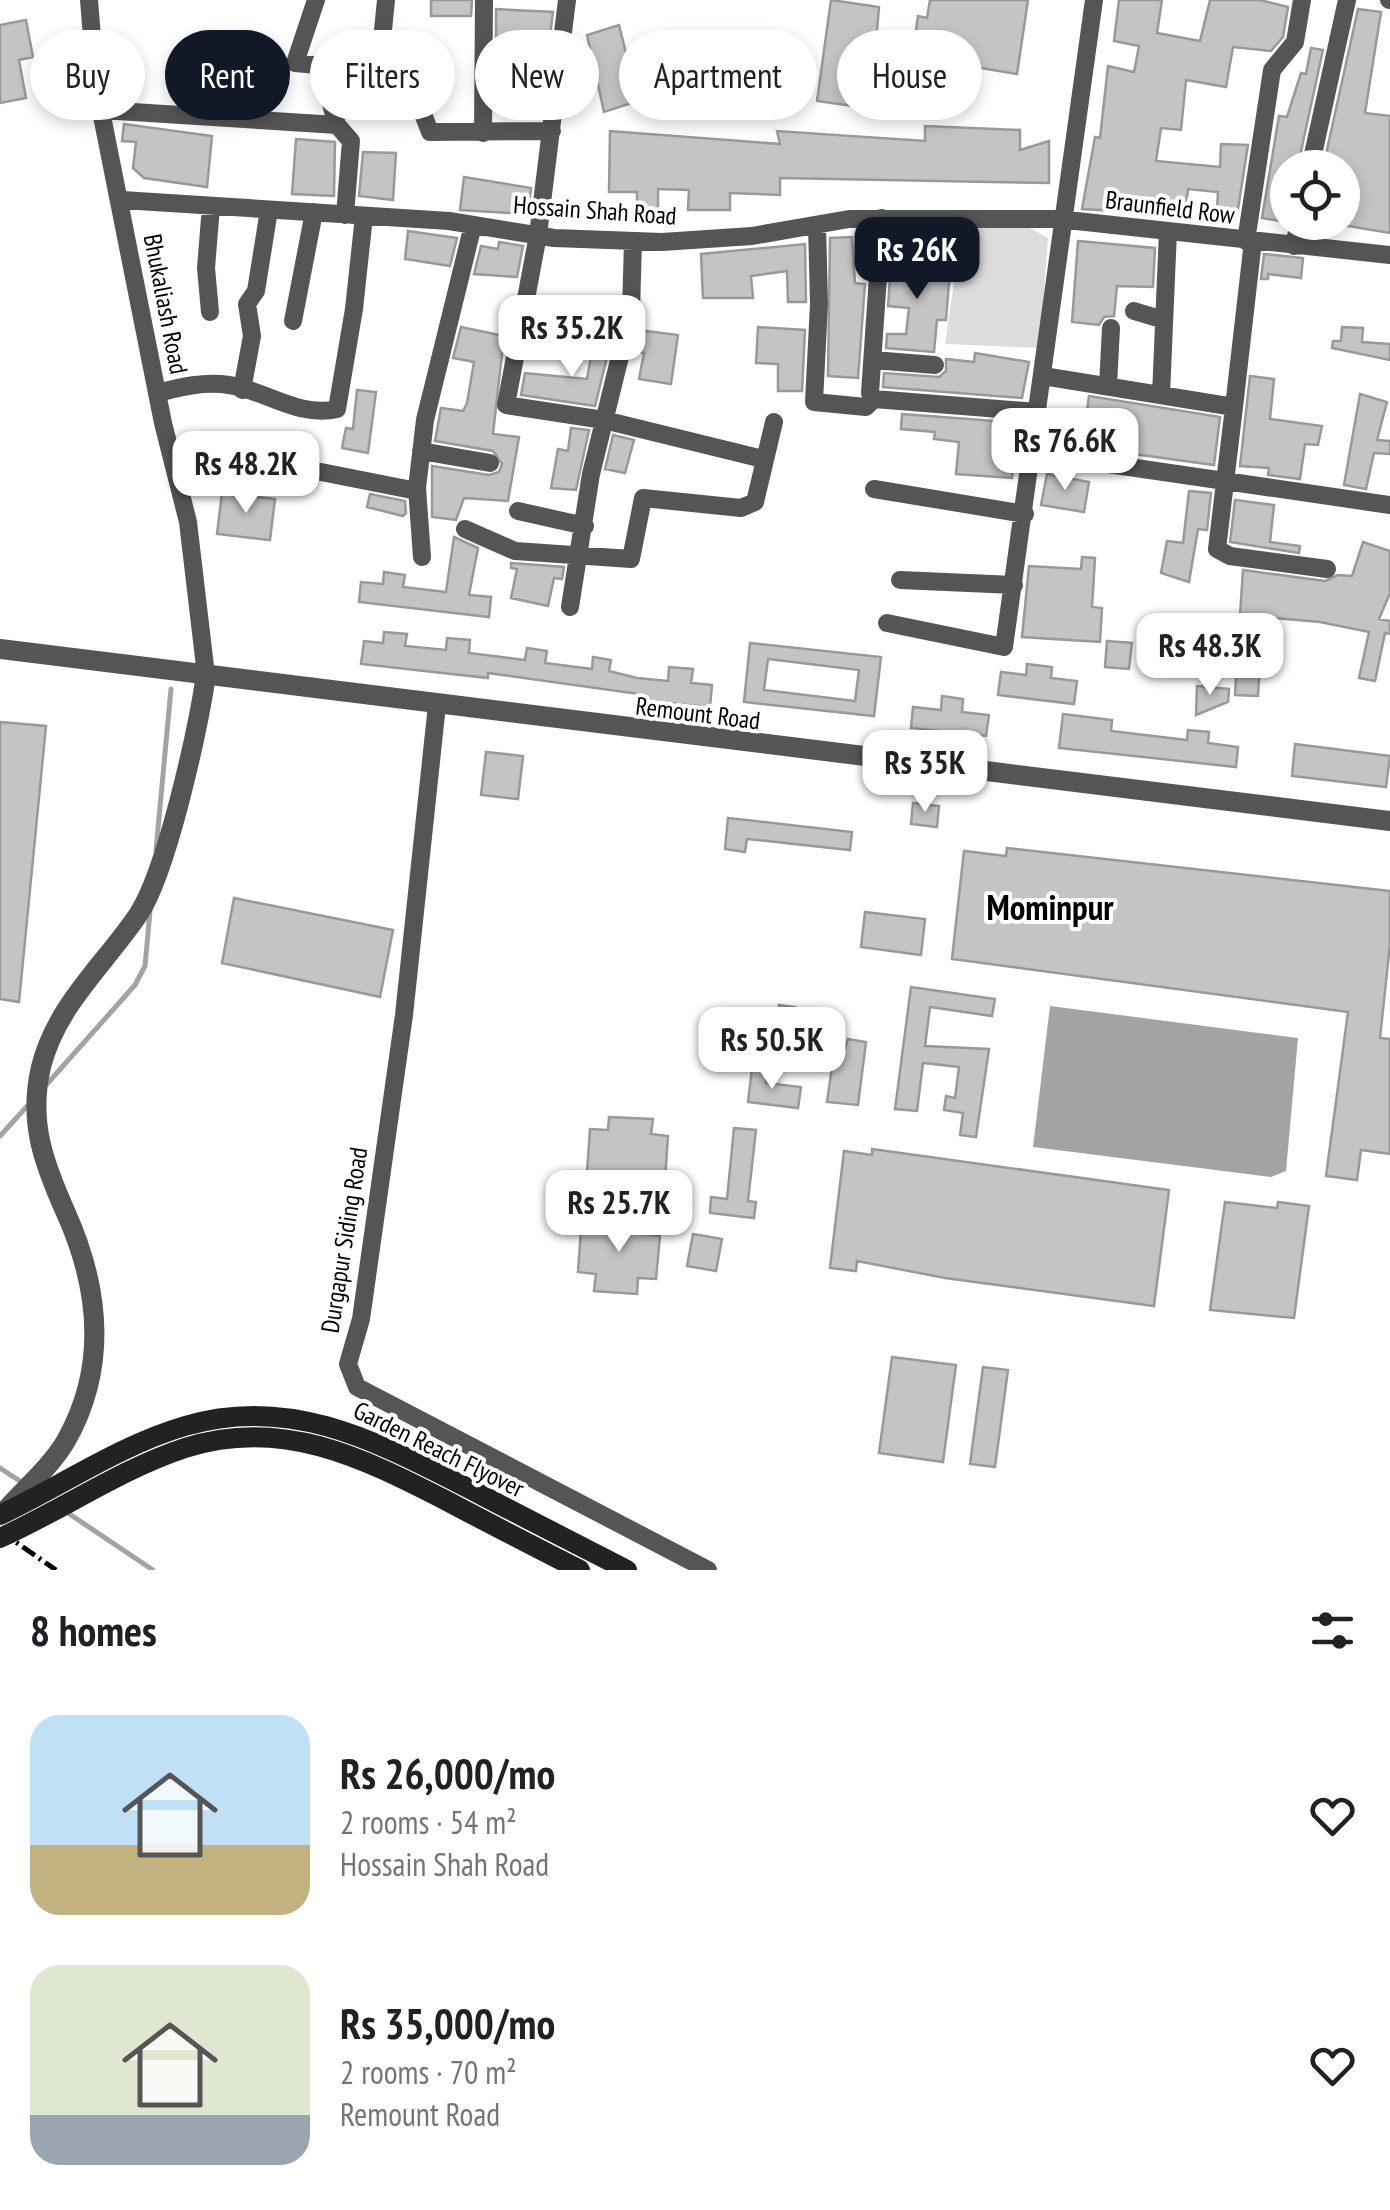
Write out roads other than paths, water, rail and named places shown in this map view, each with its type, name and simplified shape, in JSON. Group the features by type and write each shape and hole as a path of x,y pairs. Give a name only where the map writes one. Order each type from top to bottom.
{"main road":[{"name":"Garden Reach Flyover","path":"1,1514 162,1434 225,1417 273,1415 326,1423 375,1441 627,1570"},
{"name":"Garden Reach Flyover","path":"0,1538 170,1454 228,1438 272,1436 320,1444 366,1460 580,1570"}],"street":[{"name":"Bhukaliash Road","path":"89,0 92,30"},
{"path":"310,63 296,62 316,0"},
{"path":"383,30 386,0"},
{"path":"484,0 484,133"},
{"path":"566,0 538,235 506,406 604,420 762,459"},
{"path":"887,622 1004,647 1094,0"},
{"path":"1302,0 1295,42 1272,70 1218,549 1230,556 1327,569"},
{"path":"1314,150 1347,0"},
{"path":"145,113 337,125"},
{"name":"Bhukaliash Road","path":"103,120 188,522 206,675"},
{"path":"158,393 191,385 230,385 278,403 325,412 337,409 354,309 355,215 351,140 336,120"},
{"path":"425,120 430,132 552,131"},
{"name":"Hossain Shah Road","path":"122,200 355,215 633,241 752,236 882,218 1064,220"},
{"path":"210,312 206,268 211,206"},
{"path":"242,390 252,336 247,304 256,292 269,210"},
{"path":"293,321 314,212"},
{"path":"816,225 819,304 814,402 866,407 874,399 882,218"},
{"name":"Braunfield Row","path":"1064,220 1390,255"},
{"path":"422,556 417,492 425,420 473,225"},
{"path":"1161,395 1168,232"},
{"path":"1294,246 1295,240"},
{"path":"570,607 581,557 590,474 631,312 633,241"},
{"path":"1134,311 1164,320"},
{"path":"1108,386 1111,328"},
{"path":"873,360 935,364"},
{"path":"1043,376 1234,407"},
{"path":"874,399 1038,412"},
{"path":"465,530 515,551 631,559 643,498 741,508 755,502 762,459 774,422"},
{"path":"421,452 490,463"},
{"path":"1033,453 1390,505"},
{"path":"321,472 417,492"},
{"path":"874,490 1025,514"},
{"path":"518,511 585,526"},
{"path":"900,580 1014,584"},
{"name":"Remount Road","path":"0,649 1390,822"},
{"path":"1,1514 66,1441 87,1392 93,1352 94,1292 36,1132 41,1067 57,1026 82,983 140,913 158,870 200,715 206,675"},
{"name":"Durgapur Siding Road","path":"438,705 401,1033 360,1319 348,1364 357,1387 708,1570"}],"waterway":[{"path":"156,850 171,689"},
{"path":"47,1084 135,985 145,966 150,911"},
{"path":"0,1136 30,1103"},
{"path":"0,1468 23,1483"},
{"path":"65,1511 153,1570"}],"railway":[{"path":"0,1531 56,1570"}],"district":[{"name":"Mominpur","path":"1050,908"}]}
